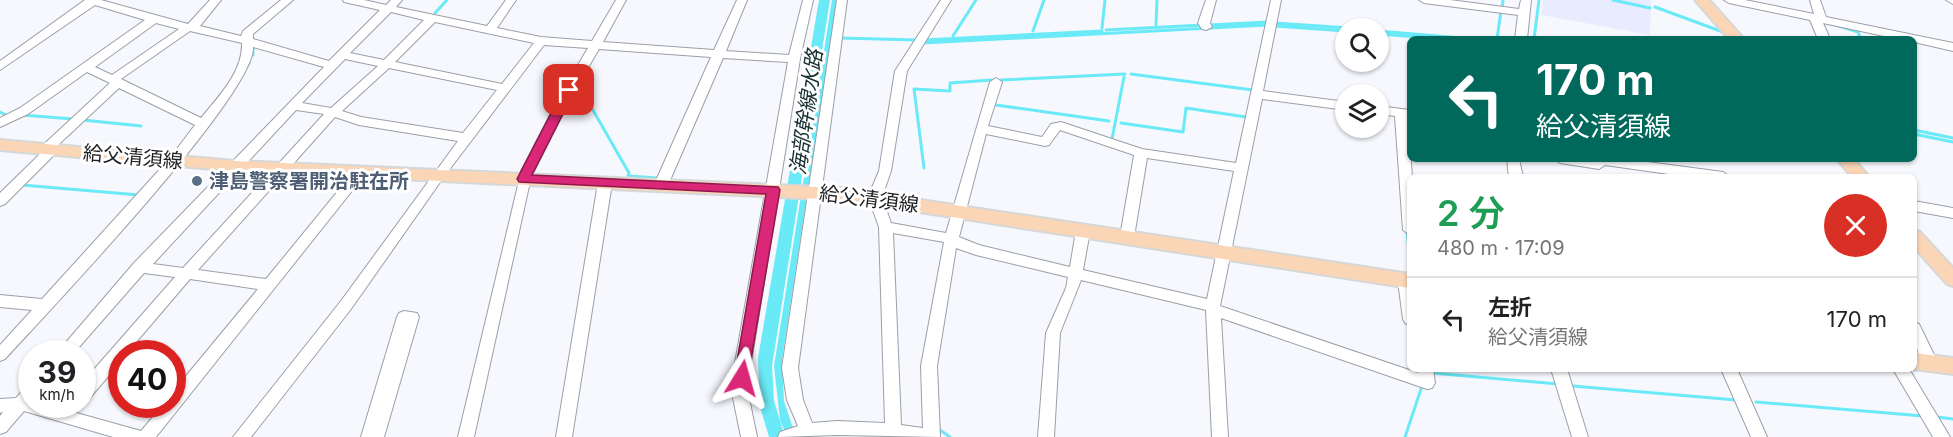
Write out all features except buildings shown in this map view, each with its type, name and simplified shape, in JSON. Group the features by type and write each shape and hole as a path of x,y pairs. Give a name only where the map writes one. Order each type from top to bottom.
{"main road":[{"path":"1702,0 1734,36"},
{"name":"給父清須線","path":"0,145 235,166 779,190 875,197 1407,281"},
{"path":"1848,162 1858,174"},
{"path":"1917,240 1953,279"},
{"path":"1922,362 1953,366"}],"street":[{"path":"0,201 115,81 191,27 216,0"},
{"path":"0,355 175,161 228,92 245,63 248,56 247,33 288,0"},
{"path":"348,0 541,41 794,59"},
{"path":"76,340 139,267 292,105 398,0"},
{"path":"490,30 511,0"},
{"path":"599,45 621,0"},
{"path":"466,437 525,179 569,90 628,0"},
{"path":"661,185 742,0"},
{"path":"749,437 740,393 779,190 794,59 808,0"},
{"path":"842,0 812,192 790,368 800,434 892,433 931,437 929,366 951,240 996,82"},
{"path":"892,433 886,227 875,197 885,171 902,71 946,0"},
{"path":"1206,27 1204,23 1211,0"},
{"path":"1220,437 1213,307 1276,0"},
{"path":"1424,0 1525,13"},
{"path":"1521,36 1526,0"},
{"path":"1729,0 1754,2 1818,19 1901,36"},
{"path":"1815,0 1823,36"},
{"path":"0,66 92,1 330,65"},
{"path":"96,378 187,273 333,112 387,64 432,18"},
{"path":"0,123 24,111 154,19"},
{"path":"1917,39 1950,46 1953,58"},
{"path":"241,437 346,305 438,175 541,41"},
{"path":"341,55 505,88"},
{"path":"0,57 13,58"},
{"path":"86,67 203,124"},
{"path":"1256,94 1335,105"},
{"path":"292,105 333,112 359,121 467,138"},
{"path":"1389,112 1405,114 1407,160"},
{"path":"981,129 1045,142 1055,127 1061,126 1141,153 1242,168"},
{"path":"0,193 48,149"},
{"path":"1126,237 1141,153"},
{"path":"1584,162 1678,174"},
{"path":"1610,162 1680,174"},
{"path":"186,388 361,172"},
{"path":"564,437 604,183"},
{"path":"1917,207 1953,213"},
{"path":"886,227 912,230 951,240 976,250 1213,307 1407,368"},
{"path":"1046,437 1053,333 1073,288 1083,231"},
{"path":"139,267 269,285"},
{"path":"0,301 45,306"},
{"path":"369,437 404,317 412,316 376,437"},
{"path":"1917,341 1922,362"},
{"path":"1560,372 1581,437"},
{"path":"1729,372 1759,437"},
{"path":"1903,372 1942,437"},
{"path":"0,406 18,400"},
{"path":"0,427 18,406"},
{"path":"89,418 138,437"},
{"path":"146,437 161,418"}],"shaded area":[{"path":"1543,0 1651,0 1650,35 1541,15"}],"water":[{"name":"海部幹線水路","path":"819,0 830,0 772,366 774,401 785,437 769,437 760,407 758,358"},
{"path":"832,0 837,0 782,360 784,401 796,437 787,437 780,420 774,366"}],"waterway":[{"path":"282,9 292,0"},
{"path":"435,13 447,0"},
{"path":"953,36 976,0"},
{"path":"1033,31 1044,0"},
{"path":"1102,28 1105,0"},
{"path":"1156,25 1157,0"},
{"path":"1502,9 1503,0"},
{"path":"1534,36 1539,0"},
{"path":"1613,0 1650,8"},
{"path":"1655,7 1723,32"},
{"path":"1497,36 1501,11"},
{"path":"1209,25 1268,22"},
{"path":"1275,23 1335,27"},
{"path":"1106,30 1203,25"},
{"path":"923,43 1267,25"},
{"path":"1836,25 1858,32 1860,36"},
{"path":"1275,26 1335,30"},
{"path":"924,40 1102,31"},
{"path":"1389,32 1437,36"},
{"path":"1389,35 1407,36"},
{"path":"841,38 916,40"},
{"path":"253,46 253,55"},
{"path":"244,71 249,63"},
{"path":"1001,80 1125,74"},
{"path":"1131,74 1253,90"},
{"path":"1112,139 1124,77"},
{"path":"924,168 914,89 950,91 950,83 992,80"},
{"path":"578,84 629,173 628,176 658,178"},
{"path":"996,105 1109,121"},
{"path":"1121,123 1183,132 1186,108 1246,117"},
{"path":"0,112 8,116"},
{"path":"22,115 73,119"},
{"path":"83,120 141,126"},
{"path":"1917,131 1953,138"},
{"path":"1917,135 1953,142"},
{"path":"22,185 139,195"},
{"path":"1432,373 1558,384"},
{"path":"1405,437 1422,386"},
{"path":"1573,386 1736,400"},
{"path":"1756,402 1923,416"},
{"path":"1937,417 1953,419"},
{"path":"937,428 950,437"}],"place":[{"name":"津島警察署開治駐在所","path":"197,181"}],"route":[{"path":"569,90 524,179 773,190 742,378"}]}
